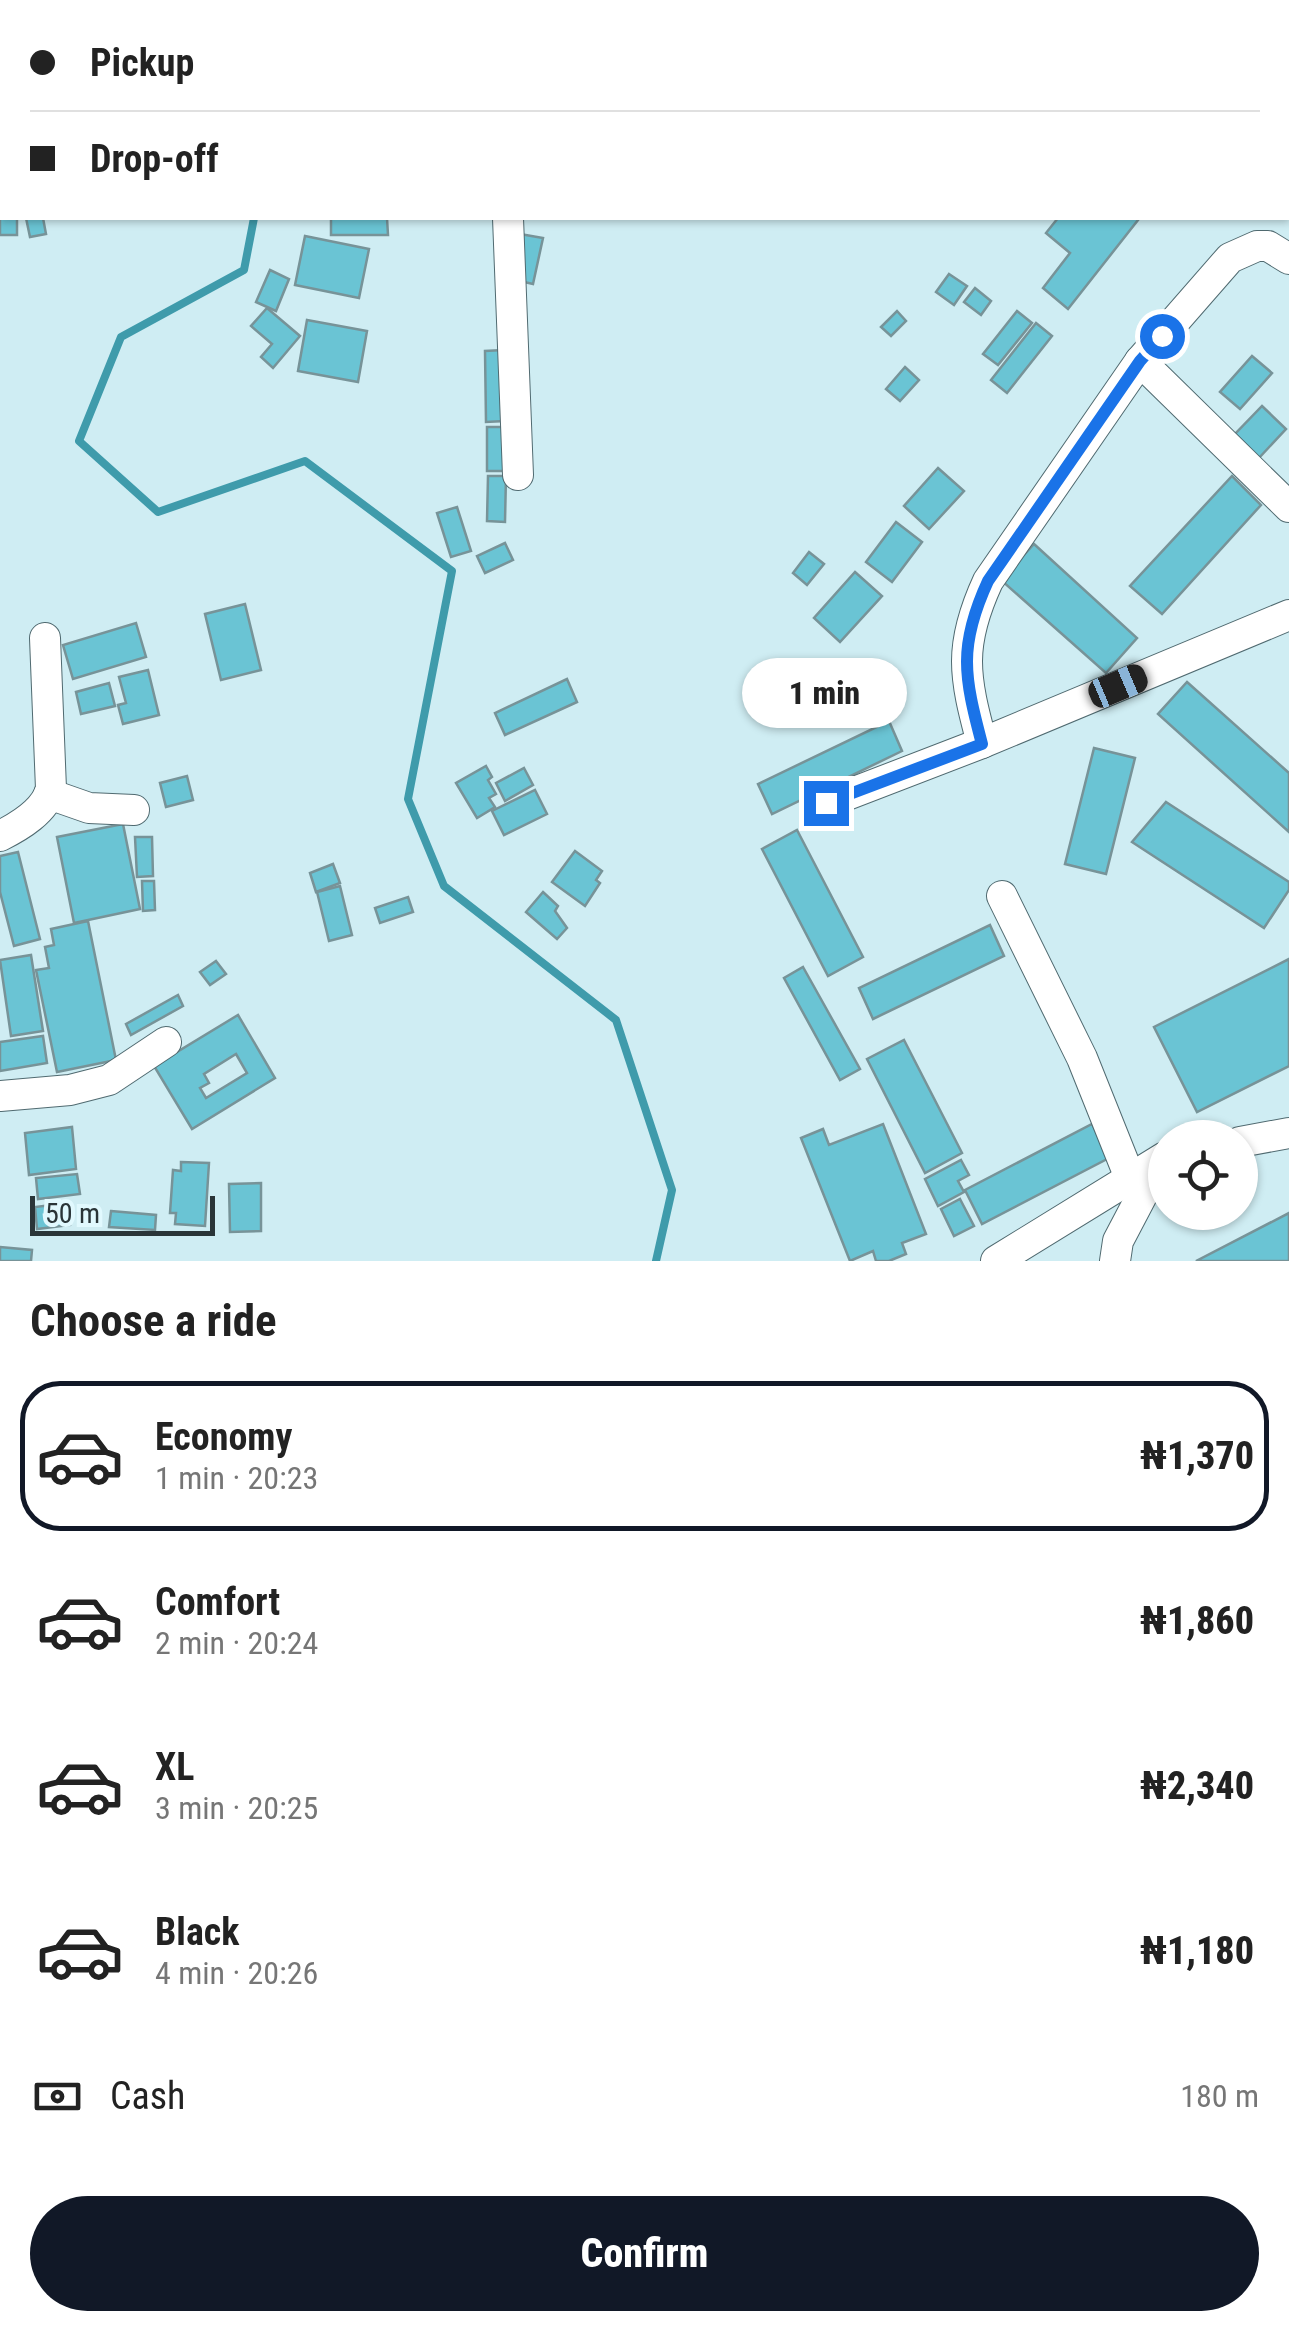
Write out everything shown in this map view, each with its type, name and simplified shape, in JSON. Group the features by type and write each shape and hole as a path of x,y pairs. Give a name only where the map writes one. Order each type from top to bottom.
{"street":[{"path":"508,220 518,476"},
{"path":"982,744 966,680 965,649 974,611 988,581 1140,361 1230,258 1257,246 1268,246 1289,259"},
{"path":"1140,361 1289,508"},
{"path":"826,803 982,744 1289,615"},
{"path":"0,836 34,814 50,794 45,638"},
{"path":"50,794 89,808 134,810"},
{"path":"1002,896 1082,1058 1130,1178"},
{"path":"0,1096 70,1090 109,1080 166,1042"},
{"path":"1258,1139 1289,1133"},
{"path":"996,1261 1148,1167"},
{"path":"1115,1261 1118,1241 1148,1185"}],"building":[{"path":"0,220 17,220 17,235 0,235"},
{"path":"26,220 43,220 46,234 30,237"},
{"path":"331,220 387,220 388,235 331,235"},
{"path":"1056,220 1138,220 1068,309 1043,288 1070,253 1046,233"},
{"path":"520,234 543,238 533,284 511,279"},
{"path":"305,236 369,249 359,298 295,285"},
{"path":"270,270 289,279 276,311 256,302"},
{"path":"949,274 967,286 954,305 936,292"},
{"path":"975,288 991,301 981,315 964,302"},
{"path":"267,308 300,336 273,368 261,357 272,344 251,326"},
{"path":"897,311 906,321 891,336 881,327"},
{"path":"1017,311 1032,323 998,365 983,354"},
{"path":"307,320 367,331 358,382 298,371"},
{"path":"1036,323 1052,336 1007,393 991,380"},
{"path":"503,350 505,421 486,422 485,351"},
{"path":"1252,356 1272,373 1240,409 1220,392"},
{"path":"905,367 919,380 900,401 886,389"},
{"path":"1262,406 1286,429 1258,459 1234,435"},
{"path":"487,427 506,427 506,471 487,471"},
{"path":"938,468 964,491 929,529 904,506"},
{"path":"488,476 506,476 505,522 487,521"},
{"path":"1232,476 1261,505 1162,614 1130,586"},
{"path":"457,507 471,551 451,557 437,513"},
{"path":"896,522 922,542 892,582 866,562"},
{"path":"505,543 513,560 485,573 477,556"},
{"path":"1034,544 1137,638 1106,673 1001,580"},
{"path":"809,552 824,564 807,585 793,573"},
{"path":"855,572 882,596 840,642 814,618"},
{"path":"245,604 261,670 221,680 205,614"},
{"path":"136,623 146,657 73,679 63,645"},
{"path":"148,670 159,715 123,724 118,705 126,703 119,677"},
{"path":"567,679 577,702 505,735 495,713"},
{"path":"1187,682 1289,773 1289,832 1158,714"},
{"path":"109,683 115,706 81,714 76,692"},
{"path":"889,721 902,751 772,814 758,784"},
{"path":"1094,748 1135,758 1106,874 1065,864"},
{"path":"486,766 496,794 489,798 495,807 477,818 456,783"},
{"path":"524,768 533,785 505,801 496,783"},
{"path":"187,776 193,800 166,807 160,783"},
{"path":"535,790 547,814 504,835 492,811"},
{"path":"1166,802 1289,882 1289,890 1264,928 1132,842"},
{"path":"123,824 140,909 74,923 57,837"},
{"path":"797,830 863,957 828,976 762,849"},
{"path":"135,837 152,837 153,876 137,877"},
{"path":"575,851 602,871 596,880 600,883 585,906 552,882"},
{"path":"18,852 40,939 14,946 0,892 0,856"},
{"path":"333,864 340,883 316,892 310,873"},
{"path":"142,881 154,881 155,910 143,911"},
{"path":"340,886 352,935 329,941 317,892"},
{"path":"543,892 558,906 555,911 567,928 557,939 526,912"},
{"path":"408,897 413,912 380,923 375,908"},
{"path":"88,921 116,1060 57,1072 36,970 49,968 45,947 54,945 51,929"},
{"path":"990,925 1004,956 873,1019 859,988"},
{"path":"31,955 43,1031 11,1036 0,960"},
{"path":"1289,959 1289,1066 1197,1112 1154,1027"},
{"path":"216,961 226,974 210,985 200,972"},
{"path":"803,967 860,1069 840,1080 784,978"},
{"path":"178,995 183,1006 131,1035 126,1024"},
{"path":"238,1015 275,1078 192,1129 154,1066","holes":["236,1054 247,1073 206,1098 200,1088 209,1083 204,1074"]},
{"path":"43,1036 47,1063 0,1071 0,1042"},
{"path":"904,1040 962,1153 925,1173 867,1059"},
{"path":"883,1124 926,1234 902,1243 906,1254 889,1261 876,1261 873,1251 850,1261 801,1138 823,1129 829,1145"},
{"path":"1092,1124 1109,1158 982,1224 965,1190"},
{"path":"72,1127 76,1169 29,1175 25,1133"},
{"path":"961,1160 969,1175 958,1181 964,1192 938,1206 925,1179"},
{"path":"181,1162 209,1163 205,1226 175,1224 176,1213 170,1213 173,1170 181,1171"},
{"path":"77,1174 80,1194 38,1199 36,1178"},
{"path":"261,1183 261,1231 230,1232 229,1184"},
{"path":"960,1199 974,1226 954,1236 941,1209"},
{"path":"68,1203 70,1225 37,1229 35,1207"},
{"path":"111,1211 156,1215 155,1230 109,1227"},
{"path":"1289,1213 1289,1261 1196,1261 1258,1230"},
{"path":"0,1247 32,1250 31,1261 0,1261"}],"waterway":[{"path":"254,220 244,270 121,337 79,441 158,512 305,461 452,571 408,799 444,886 616,1020 672,1190 656,1261"}],"route":[{"path":"826,803 982,744 966,680 965,649 974,611 988,581 1140,361 1162,336"}]}
